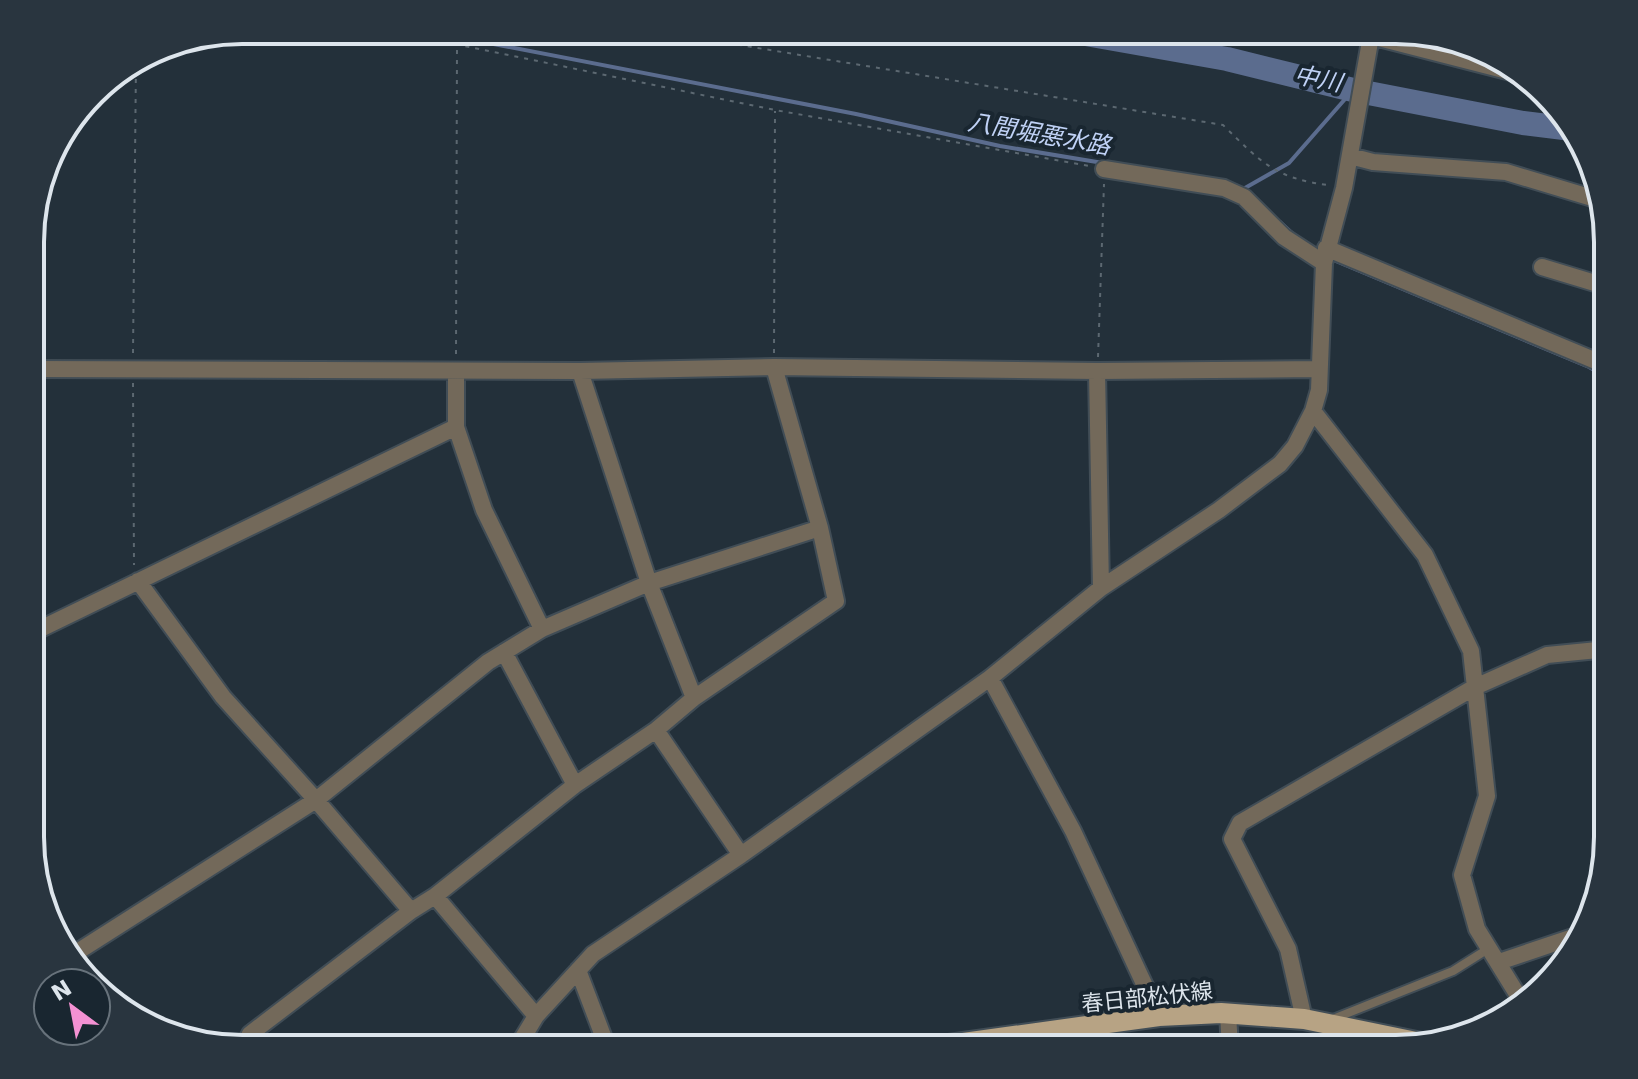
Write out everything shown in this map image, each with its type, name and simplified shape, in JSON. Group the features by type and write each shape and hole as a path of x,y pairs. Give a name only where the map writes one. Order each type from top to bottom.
{"main road":[{"name":"春日部松伏線","path":"1077,1035 1159,1016 1228,1013 1304,1019 1383,1035"}],"street":[{"path":"524,1035 536,1016 593,954 741,855 990,678 1101,588 1219,510 1280,464 1295,446 1313,411 1319,390 1325,255 1344,188 1369,44"},
{"path":"1405,45 1485,65"},
{"path":"1351,148 1373,162 1506,172 1588,197"},
{"path":"1104,169 1224,188 1244,197 1284,237 1594,361"},
{"path":"1542,267 1594,283"},
{"path":"250,1035 435,896 575,785 656,730 694,698 836,601 820,528 774,367"},
{"path":"44,369 1319,369"},
{"path":"456,371 456,427 484,510 542,629"},
{"path":"580,371 649,583 694,698"},
{"path":"1097,371 1101,588"},
{"path":"1313,411 1425,555 1471,651 1487,796 1462,875 1477,929 1517,993"},
{"path":"44,627 456,427"},
{"path":"80,950 316,800 488,662 542,629 649,583 820,528"},
{"path":"138,581 211,683 411,911"},
{"path":"1304,1019 1288,949 1232,839 1240,823 1475,687 1547,655 1594,650"},
{"path":"504,652 575,785"},
{"path":"990,678 1073,831 1159,1016"},
{"path":"656,730 741,855"},
{"path":"435,896 536,1016"},
{"path":"1494,955 1566,938"},
{"path":"578,970 603,1035"},
{"path":"1228,1013 1229,1035"}],"lane":[{"path":"1325,1023 1494,955"}],"path":[{"path":"456,371 457,44"},
{"path":"462,44 775,110 1104,169 1097,371"},
{"path":"734,44 1223,125 1264,165 1303,182 1344,188"},
{"path":"136,76 133,562 138,581"},
{"path":"774,367 775,110"}],"waterway":[{"name":"八間堀悪水路","path":"494,44 856,114 1000,146 1103,163"},
{"name":"中川","path":"1142,44 1227,59 1353,90 1556,127"},
{"path":"1245,188 1289,163 1353,90"},
{"name":"八間堀悪水路","path":"1280,222 1294,235"},
{"name":"八間堀悪水路","path":"1331,259 1594,370"}]}
